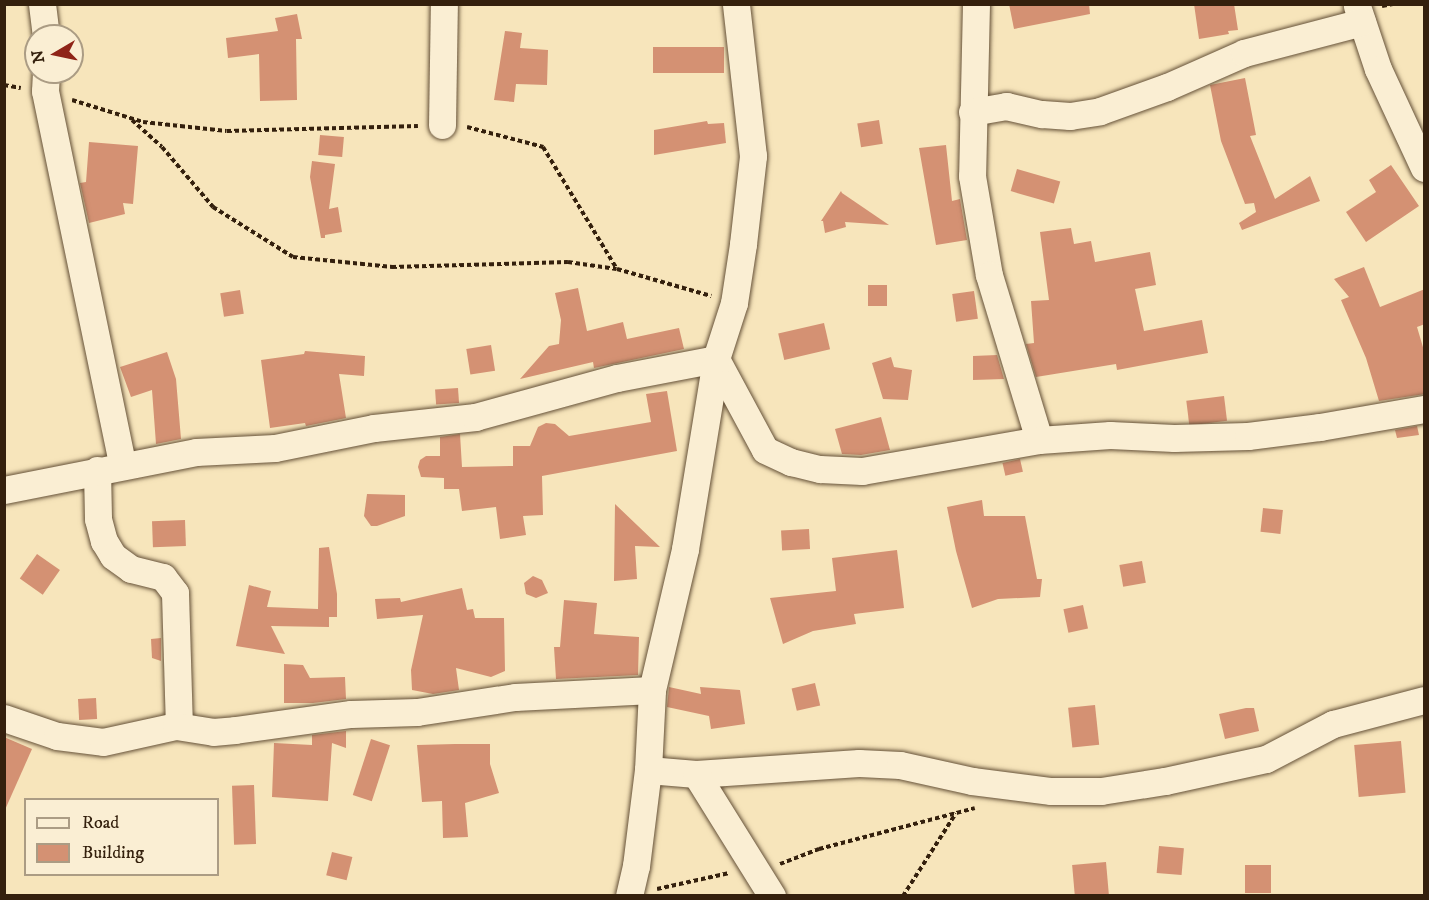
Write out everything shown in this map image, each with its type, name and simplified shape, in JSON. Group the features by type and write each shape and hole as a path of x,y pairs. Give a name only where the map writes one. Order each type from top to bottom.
{"street":[{"path":"42,4 44,24"},
{"path":"442,125 444,4"},
{"path":"641,893 636,866 648,770 652,690 685,549 716,359 734,303 753,156 736,4"},
{"path":"976,4 972,176 989,275 1039,440"},
{"path":"972,112 1006,106 1042,114 1070,116 1100,111 1167,87 1244,53 1359,13 1378,69 1425,168"},
{"path":"46,84 123,466"},
{"path":"4,490 196,452 275,448 374,428 475,417 617,378 716,359"},
{"path":"716,359 765,450 791,462 820,469 862,471 1039,440 1110,435 1174,438 1248,436 1425,409"},
{"path":"97,470 98,519 104,541 113,556 131,569 163,577 175,592 179,726"},
{"path":"4,718 57,736 103,742 179,726 213,732 351,714 417,712 515,698 652,690"},
{"path":"648,770 696,774 859,763 900,765 972,781 1052,791 1101,791 1165,781 1266,759 1333,724 1425,700"},
{"path":"696,774 772,896"}],"path":[{"path":"4,86 24,84"},
{"path":"52,84 143,122 227,131 459,125 543,147 617,269"},
{"path":"130,118 162,147 213,207 293,257 392,267 568,262 617,269 734,303"},
{"path":"641,893 754,867 786,863 819,849 978,808"},
{"path":"903,896 957,813"}],"building":[{"path":"1009,4 1089,4 1090,14 1014,29"},
{"path":"1194,4 1234,4 1238,30 1228,31 1229,34 1199,39"},
{"path":"297,14 302,39 296,39 297,100 260,101 259,54 228,58 226,38 278,31 275,18"},
{"path":"505,31 522,33 520,48 548,50 547,85 516,84 514,102 494,100"},
{"path":"653,47 724,47 724,73 653,73"},
{"path":"1245,78 1256,135 1250,136 1275,199 1310,176 1320,201 1242,230 1239,223 1256,212 1254,203 1245,204 1221,141 1210,85"},
{"path":"879,120 883,144 861,147 857,123"},
{"path":"707,121 708,124 724,123 726,143 654,155 654,130"},
{"path":"320,135 344,137 342,157 318,155"},
{"path":"89,142 138,146 133,204 123,203 125,214 89,223 80,183 86,182"},
{"path":"946,145 952,201 960,199 967,240 936,245 919,148"},
{"path":"312,161 335,164 329,209 338,207 342,232 325,235 325,238 321,238 310,177"},
{"path":"1391,165 1419,206 1366,242 1346,212 1376,192 1369,180"},
{"path":"1017,169 1060,181 1054,204 1011,191"},
{"path":"841,191 889,225 845,222 846,227 825,233 823,221 821,221"},
{"path":"1071,228 1074,244 1091,241 1095,262 1150,252 1156,285 1135,289 1144,331 1202,320 1208,353 1117,370 1116,364 1036,377 1026,344 1034,343 1031,301 1049,300 1040,232"},
{"path":"1364,267 1380,307 1425,289 1425,324 1417,327 1425,354 1425,394 1379,401 1366,358 1341,300 1349,297 1334,279"},
{"path":"868,285 887,285 887,306 868,306"},
{"path":"578,288 587,331 623,322 627,339 679,328 684,349 594,368 593,362 520,379 549,346 559,344 561,320 555,293"},
{"path":"240,290 244,314 224,317 220,293"},
{"path":"974,291 978,319 956,322 952,294"},
{"path":"824,323 830,349 784,360 778,334"},
{"path":"491,345 495,371 470,375 466,349"},
{"path":"305,351 365,356 364,376 339,374 346,418 306,426 305,423 270,428 261,360 304,354"},
{"path":"167,352 176,379 181,439 156,444 152,390 131,397 120,367"},
{"path":"997,355 1004,379 973,380 973,356"},
{"path":"891,357 894,367 912,370 908,400 883,399 872,363"},
{"path":"458,388 459,403 436,405 435,390"},
{"path":"667,391 677,451 542,476 543,515 523,516 526,535 500,539 496,507 462,511 459,489 444,489 444,478 421,477 418,467 420,460 426,456 440,456 440,437 460,434 462,467 513,466 513,446 530,446 538,427 546,423 555,424 569,436 651,422 646,394"},
{"path":"1224,396 1227,421 1189,425 1186,401"},
{"path":"881,417 890,450 861,455 842,454 835,429"},
{"path":"1417,426 1419,435 1397,438 1395,430"},
{"path":"1020,459 1023,472 1005,476 1002,463"},
{"path":"367,494 405,495 405,516 371,526 364,516"},
{"path":"982,500 984,516 1025,516 1037,579 1042,579 1040,597 998,599 972,608 956,551 947,507"},
{"path":"615,504 660,547 635,546 637,579 614,581"},
{"path":"1263,508 1283,510 1280,534 1260,532"},
{"path":"185,520 186,546 153,547 152,521"},
{"path":"809,529 810,549 782,550 781,530"},
{"path":"329,547 337,594 337,617 329,617 329,627 271,626 285,654 236,646 249,585 271,591 267,607 318,609 319,548"},
{"path":"897,550 904,608 854,614 856,624 813,631 783,644 770,598 836,591 832,558"},
{"path":"37,554 60,570 43,595 20,579"},
{"path":"1142,561 1146,583 1123,587 1119,565"},
{"path":"533,576 542,580 548,593 536,598 526,594 524,583"},
{"path":"462,588 467,610 473,609 475,618 504,618 505,671 491,677 456,668 459,690 433,694 412,690 411,670 423,615 377,619 375,599 400,598 401,602"},
{"path":"564,600 597,603 594,634 639,637 638,675 556,679 554,647 560,647"},
{"path":"1083,605 1088,628 1068,633 1063,609"},
{"path":"161,638 161,661 152,658 151,639"},
{"path":"284,664 303,665 310,678 345,677 346,699 313,703 284,703"},
{"path":"815,683 820,705 797,711 792,688"},
{"path":"669,687 701,694 700,687 740,690 745,724 711,729 709,716 667,707"},
{"path":"96,698 97,719 79,720 78,699"},
{"path":"1095,705 1099,745 1072,748 1068,708"},
{"path":"1254,708 1259,731 1225,739 1219,714"},
{"path":"346,731 346,748 332,743 328,801 272,797 274,743 312,745 312,735"},
{"path":"4,737 32,749 4,812"},
{"path":"371,739 390,745 372,801 353,795"},
{"path":"1401,741 1406,793 1359,797 1354,745"},
{"path":"490,744 490,764 499,793 465,803 468,837 443,838 442,801 422,802 417,745"},
{"path":"254,785 256,844 234,845 232,786"},
{"path":"1159,846 1184,848 1182,875 1157,873"},
{"path":"332,852 352,857 347,880 326,875"},
{"path":"1106,862 1109,896 1075,896 1072,865"},
{"path":"1245,865 1271,865 1271,893 1245,893"}]}
